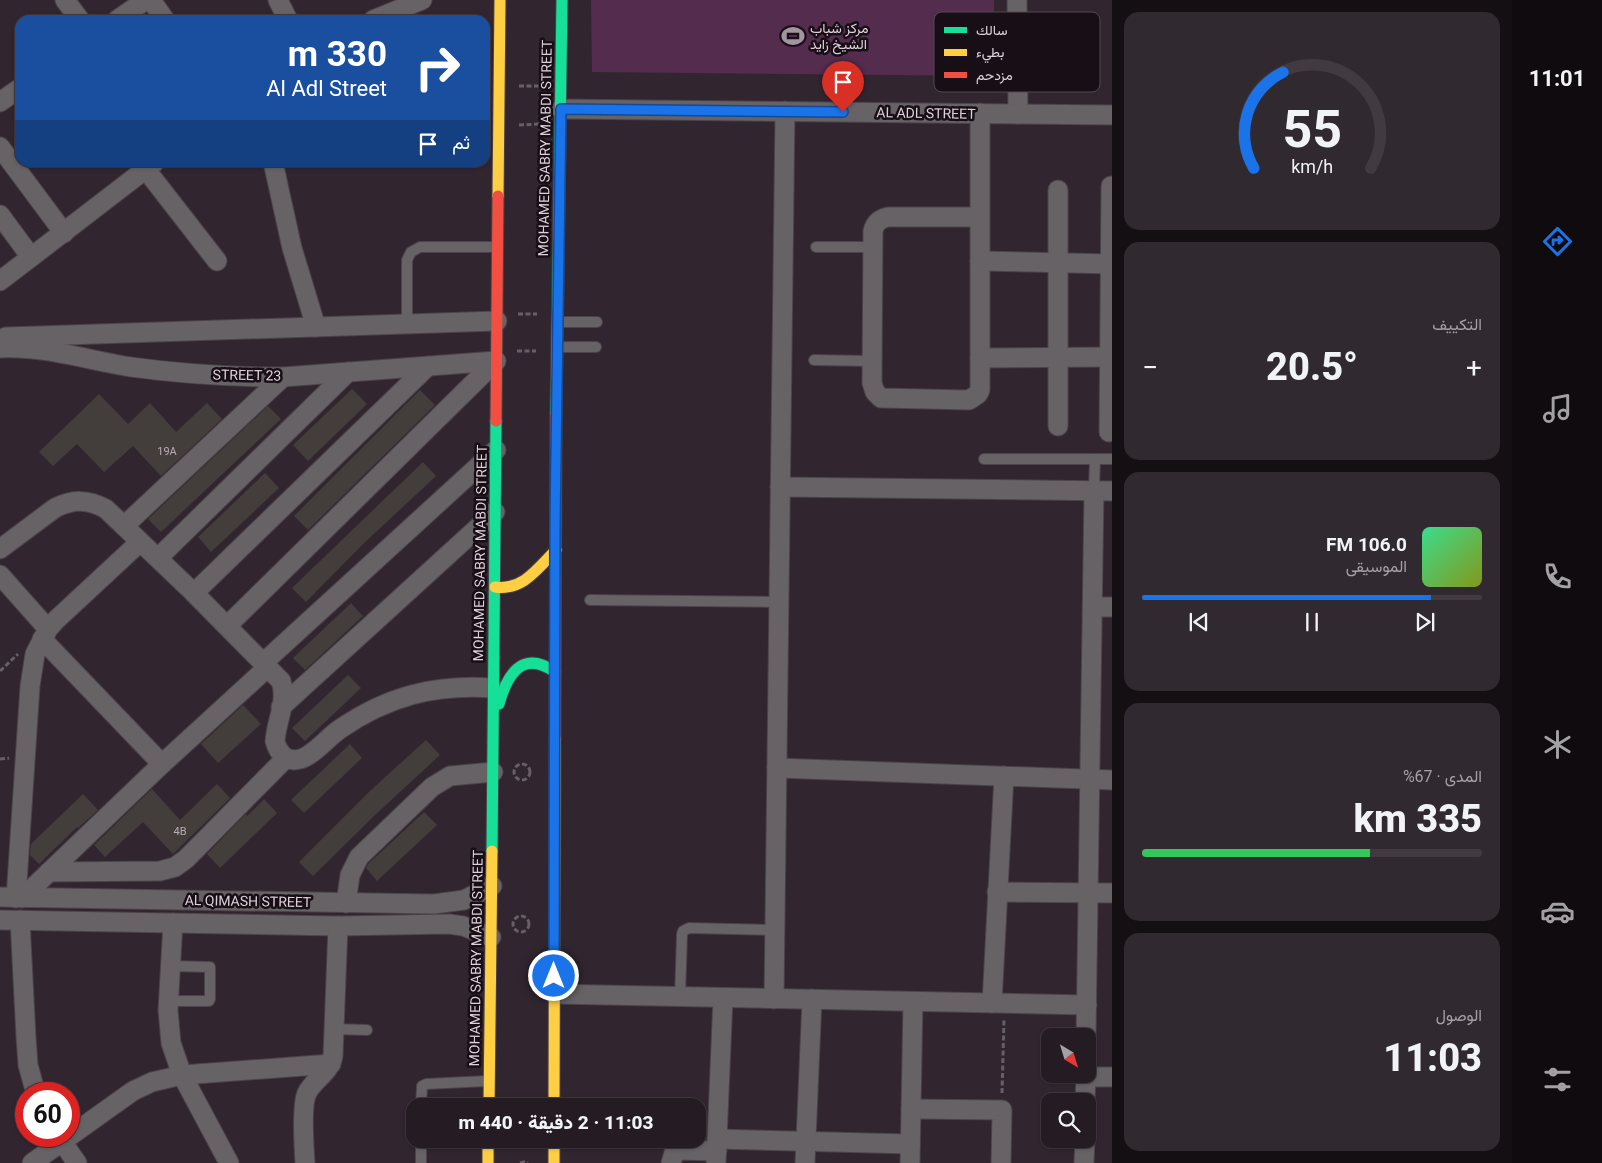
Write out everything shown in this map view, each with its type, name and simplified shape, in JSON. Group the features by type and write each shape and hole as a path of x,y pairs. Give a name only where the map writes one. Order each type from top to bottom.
{"main road":[{"name":"MOHAMED SABRY MABDI STREET","path":"489,1098 500,0"},
{"name":"MOHAMED SABRY MABDI STREET","path":"554,1098 555,672 562,0"},
{"path":"495,586 502,589 510,589 518,585 556,550"},
{"path":"493,723 506,681 515,669 528,663 538,663 548,666 555,672"},
{"path":"488,1148 488,1163"},
{"path":"554,1148 554,1163"}],"street":[{"path":"65,0 76,15"},
{"path":"124,15 146,0"},
{"path":"151,0 162,15"},
{"path":"278,0 286,15"},
{"path":"385,15 422,0"},
{"path":"0,102 15,92"},
{"path":"1018,92 1018,114"},
{"path":"774,999 784,112"},
{"name":"AL ADL STREET","path":"561,116 784,112 1112,115"},
{"path":"980,113 980,216 980,390 974,398 964,400 881,398 873,388 872,360 873,231 878,221 882,218 980,216"},
{"path":"0,148 64,233"},
{"path":"0,282 145,167"},
{"path":"148,167 217,261"},
{"path":"274,167 292,248 316,327"},
{"path":"1109,432 1111,186"},
{"path":"1058,190 1058,426"},
{"path":"0,215 31,258"},
{"path":"980,261 1111,264"},
{"path":"0,338 40,335 407,324 498,317"},
{"name":"STREET 23","path":"0,348 21,347 109,363 217,376 283,377 428,366 496,356"},
{"path":"227,626 496,356"},
{"path":"980,358 1111,357"},
{"path":"194,593 428,366"},
{"path":"158,558 348,372"},
{"path":"124,526 283,377"},
{"path":"13,898 49,872 265,665 496,450"},
{"path":"780,487 1103,491 1093,607 1086,1028"},
{"path":"2,543 64,503 75,501 96,504 106,509 194,593 280,681 283,688 275,742 276,748 286,758 293,760 306,756 337,731 357,718 400,698 446,688 493,688"},
{"path":"281,707 496,512"},
{"path":"13,898 30,686 35,654 45,634 56,620 140,542"},
{"path":"0,575 45,634 162,764"},
{"path":"1093,607 1112,607"},
{"path":"49,872 160,871 175,867 186,859 286,758"},
{"path":"777,768 1112,780"},
{"path":"346,903 350,875 359,857 432,787 450,776 493,772"},
{"path":"998,1003 998,892 1004,776"},
{"name":"AL QIMASH STREET","path":"13,898 449,904 464,900 492,886"},
{"path":"998,892 1112,893"},
{"name":"AL QIMASH STREET","path":"0,920 338,926 449,924 463,926 492,937"},
{"path":"20,920 28,1065 33,1082"},
{"path":"173,923 168,1001 168,1026 171,1044 182,1075 229,1163"},
{"path":"305,1163 304,1100 309,1089 331,1064 333,1056 338,926"},
{"path":"554,994 1087,1005"},
{"path":"716,1151 723,998"},
{"path":"805,1163 812,999"},
{"path":"910,1163 914,1002"},
{"path":"80,1126 133,1091 161,1079 182,1075 331,1064"},
{"path":"1096,1076 1112,1077"},
{"path":"911,1110 1002,1110 1001,1163"},
{"path":"671,1163 672,1156 678,1150 716,1151 806,1141 910,1144"},
{"path":"32,1163 51,1147"},
{"path":"66,1147 78,1163"},
{"path":"1084,1163 1085,1148"}],"lane":[{"path":"407,324 407,260 411,252 420,247 498,247"},
{"path":"816,247 873,247"},
{"path":"558,318 597,322"},
{"path":"558,349 596,347"},
{"path":"814,360 872,360"},
{"path":"984,459 1112,459"},
{"path":"1095,459 1103,491"},
{"path":"590,600 779,602"},
{"path":"680,997 682,934 686,929 775,930"},
{"path":"168,1001 210,1001 210,966 170,966"},
{"path":"334,1029 367,1030"},
{"path":"421,1098 422,1086 426,1084 490,1081"},
{"path":"421,1148 421,1163"}],"path":[{"path":"499,87 561,86"},
{"path":"499,126 561,116"},
{"path":"498,317 558,318"},
{"path":"496,356 558,349"},
{"path":"522,764 526,765 529,768 530,775 524,780 517,778 514,772 515,768 522,764"},
{"path":"516,917 524,917 527,919 529,927 519,933 512,923 516,917"},
{"path":"998,1003 1002,1110"},
{"path":"520,1163 528,1163"}],"shaded area":[{"name":"مركز شباب الشيخ زايد","path":"591,0 994,0 994,12 934,12 934,75 592,72"}],"building":[{"path":"352,389 367,404 308,461 293,445"},
{"path":"420,390 435,405 308,530 294,516"},
{"path":"99,394 128,424 150,403 176,432 207,403 222,419 161,476 133,446 104,472 77,444 53,466 39,452"},
{"path":"268,406 281,419 161,532 148,519"},
{"path":"423,462 436,476 362,545 306,602 292,588"},
{"path":"265,473 279,488 211,552 198,537"},
{"path":"351,603 363,616 305,670 293,658"},
{"path":"348,675 361,688 305,741 292,728"},
{"path":"243,705 261,724 218,763 201,744"},
{"path":"426,740 440,755 313,876 299,862 370,791"},
{"path":"350,744 362,758 304,813 291,800"},
{"path":"217,784 230,798 173,854 143,822 105,857 94,845 152,789 180,820"},
{"path":"83,794 98,810 77,827 39,864 30,855 31,844"},
{"path":"264,799 277,813 220,868 207,854 246,814 247,816"},
{"path":"424,812 437,825 377,881 366,868 368,864"}],"traffic: fast":[{"path":"556,413 562,0"},
{"path":"492,851 496,421"},
{"path":"499,704 506,684 512,675 525,664 533,663 555,672"}],"traffic: slow":[{"path":"498,196 500,0"},
{"path":"495,587 505,587 522,582 536,571 556,550"},
{"path":"554,1098 555,738"},
{"path":"489,1098 492,851"},
{"path":"488,1148 488,1163"},
{"path":"554,1148 554,1163"}],"traffic: jam":[{"path":"496,421 498,196"},
{"path":"555,738 556,413"}],"place":[{"name":"مركز شباب الشيخ زايد","path":"793,36"}],"route":[{"path":"554,976 555,524 561,109 843,112"}]}
